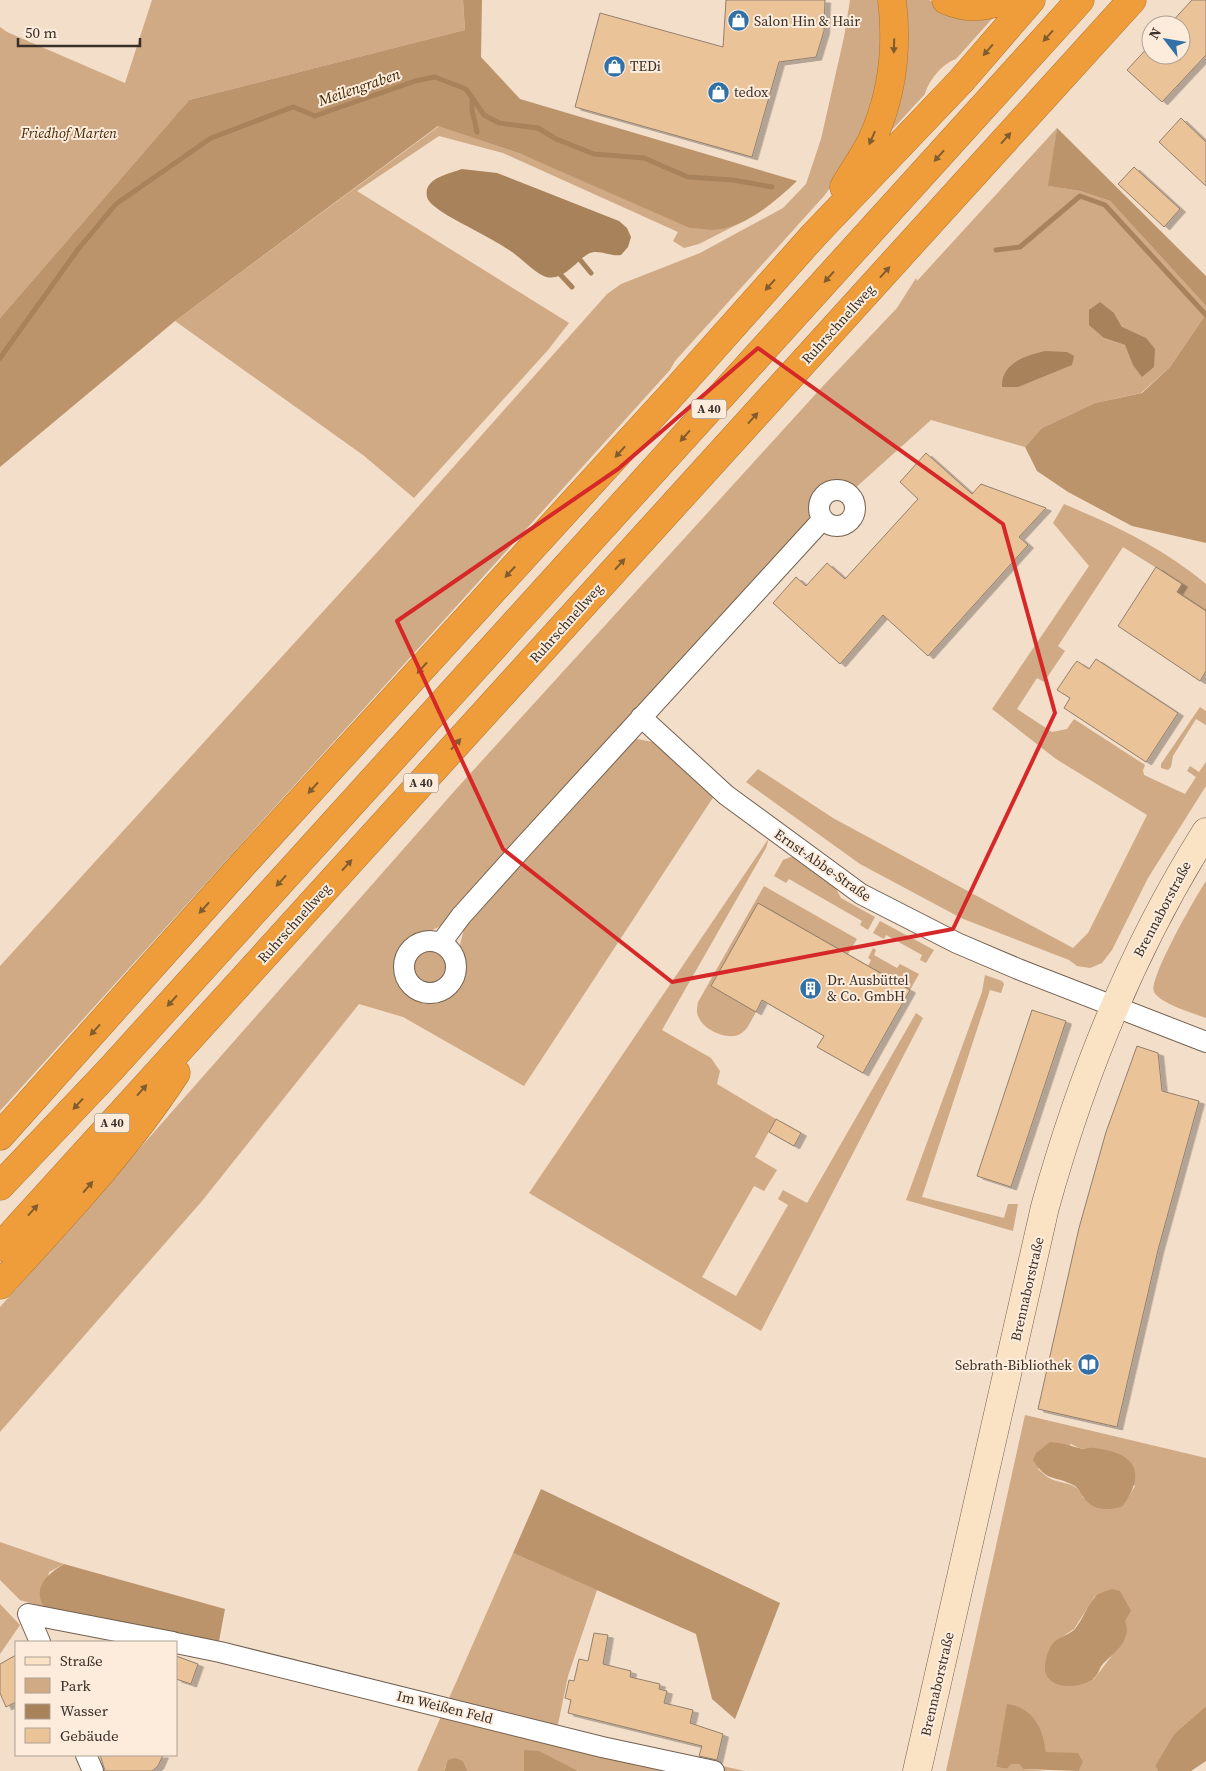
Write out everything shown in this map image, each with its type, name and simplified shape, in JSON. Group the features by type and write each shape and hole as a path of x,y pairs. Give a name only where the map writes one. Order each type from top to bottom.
{"highway":[{"path":"814,235 864,156 881,117 889,92 894,63 892,0"},
{"path":"946,0 961,7 980,7 1005,0"},
{"path":"0,1136 245,862 676,390 814,235 961,81 1031,0"},
{"name":"A 40","path":"0,1186 111,1069 1080,0"},
{"name":"Ruhrschnellweg","path":"0,1247 1132,0"},
{"path":"0,1285 118,1153 160,1097 225,999"}],"main road":[{"name":"Brennaborstraße","path":"917,1771 1045,1207 1074,1110 1112,1008 1144,938 1182,869 1206,832"}],"street":[{"path":"440,943 461,916 823,519"},
{"name":"Ernst-Abbe-Straße","path":"641,717 726,794 861,894 957,943 1112,1008 1206,1042"},
{"name":"Im Weißen Feld","path":"40,1641 28,1614 165,1641"},
{"name":"Im Weißen Feld","path":"178,1644 220,1652 602,1747 714,1771"},
{"path":"86,1756 93,1771"}],"highlighted area":[{"path":"758,348 1003,524 1055,713 953,929 672,982 503,849 397,621 618,469"}],"green space":[{"name":"Friedhof Marten","path":"152,0 463,0 465,30 189,100 0,318 0,27 7,32 125,83"},
{"path":"850,0 884,0 887,25 871,118 843,171 824,196 675,361 670,370 0,1111 0,966 401,526 607,294 621,284 700,253 783,208 806,184 821,139 844,37"},
{"path":"900,0 929,0 954,13 999,11 956,59 937,73 925,94 879,144"},
{"path":"439,126 521,154 715,230 748,219 699,244 684,248 673,241 678,232 503,153 439,136 357,191 569,323 548,350 414,498 363,455 175,321"},
{"path":"1057,128 1049,186 1080,191 1110,201 1206,306 1206,314 1170,367 1141,393 1095,403 1042,428 1025,447 931,420 853,490 837,483 825,489 816,501 806,523 798,533 443,925 419,937 405,953 398,971 407,990 423,998 443,997 459,982 460,945 466,921 626,744 637,739 653,742 714,796 524,1086 403,1017 359,1004 202,1201 0,1432 0,1307 458,787 823,386 897,308 916,278 917,281","holes":["1114,313 1122,327 1129,354 1125,345 1104,338"]},
{"path":"1064,504 1156,549 1173,559 1206,584 1206,611 1177,592 1182,584 1123,547 1058,646 1065,651 1044,682 1037,678 1017,709 1052,732 1067,729 1074,719 1145,765 1144,775 1185,794 1196,777 1187,771 1190,766 1199,772 1206,762 1206,786 1148,878 1112,950 1102,963 1090,968 1077,966 1069,960 961,918 860,864 746,782 758,769 833,818 1073,948 1088,933 1147,815 1056,759 992,709 1089,566 1053,523"},
{"path":"1200,707 1206,711 1206,725 1196,719 1173,756 1171,767 1168,770 1161,768 1161,764"},
{"path":"769,838 766,848 662,1030 711,1058 720,1071 717,1084 776,1119 755,1157 777,1170 764,1191 754,1186 702,1277 736,1296 788,1205 778,1199 783,1190 807,1203 916,1013 923,1018 761,1331 529,1193"},
{"path":"793,856 833,883 841,898 875,917 868,930 860,925 862,921 789,879 786,883 774,876 783,860"},
{"path":"1206,881 1206,1018 1163,1000 1154,992 1154,984 1165,956"},
{"path":"764,886 857,939 848,954 758,904 711,986 756,1012 743,1032 735,1036 723,1035 706,1027 702,1022 697,1014 698,1002"},
{"path":"880,921 934,950 926,963 920,960 922,955 886,935 884,939 873,933"},
{"path":"873,948 876,950 874,955 897,968 900,964 919,974 910,990 868,966 871,960 868,958"},
{"path":"430,950 442,955 447,967 442,979 430,984 418,979 413,967 418,955"},
{"path":"985,975 1002,981 1004,984 1001,993 990,990 922,1197 1004,1218 1008,1204 1018,1204 1013,1231 906,1200 982,992"},
{"path":"1025,1415 1206,1458 1206,1706 1174,1734 1155,1766 1158,1771 1079,1771 1083,1762 1046,1752 1043,1736 1036,1721 1024,1710 1008,1705 996,1767 1007,1769 1012,1764 1019,1764 1023,1769 1046,1771 946,1771","holes":["1071,1444 1087,1449 1135,1486 1123,1506 1083,1498 1074,1486 1051,1479 1038,1469","1095,1596 1126,1637 1094,1679 1054,1642 1074,1629"]},
{"path":"0,1542 64,1564 49,1572 44,1607 20,1600 0,1580"},
{"path":"513,1553 597,1590 568,1676 557,1729 745,1771 578,1771 524,1750 524,1771 468,1771 463,1761 445,1766 444,1771 417,1771"},
{"path":"0,1604 20,1625 0,1654"}],"shaded area":[{"path":"463,0 482,0 481,57 520,99 797,181 770,205 737,224 714,230 690,228 521,154 438,126 175,321 0,467 0,318 189,100 465,30"},
{"path":"1057,128 1206,276 1206,306 1110,201 1080,191 1048,186"},
{"path":"1206,314 1206,543 1132,526 1068,492 1037,471 1025,447 1042,428 1095,403 1142,393 1170,367"},
{"path":"1050,1442 1081,1449 1108,1450 1128,1459 1133,1466 1135,1474 1130,1494 1123,1506 1112,1509 1097,1508 1082,1496 1074,1485 1050,1477 1042,1472 1033,1460 1036,1453"},
{"path":"541,1489 780,1603 735,1719 712,1699 696,1634 513,1553"},
{"path":"64,1564 225,1609 219,1641 44,1607 40,1594 43,1582 52,1572"},
{"path":"1112,1589 1120,1591 1131,1611 1125,1621 1126,1635 1121,1646 1102,1665 1095,1677 1088,1682 1081,1685 1064,1686 1050,1680 1046,1675 1045,1667 1052,1644 1074,1630 1096,1596"},
{"path":"1007,1704 1024,1710 1036,1720 1043,1735 1046,1752 1078,1753 1083,1762 1079,1771 1023,1769 1019,1764 1012,1764 1007,1769 996,1767"},
{"path":"1206,1706 1206,1761 1191,1771 1158,1771 1155,1766 1174,1734"},
{"path":"524,1750 539,1751 578,1771 524,1771"},
{"path":"455,1758 463,1761 468,1771 444,1771 448,1760"}],"water":[{"path":"462,169 497,173 619,221 627,228 631,237 628,247 621,255 592,252 583,257 564,274 546,277 505,247 448,216 429,201 427,191 433,181"},
{"path":"1100,302 1114,313 1122,327 1146,338 1155,349 1154,367 1142,377 1133,365 1125,345 1104,338 1089,325 1089,310"},
{"path":"1045,351 1067,352 1074,356 1072,365 1018,387 1002,387 1005,372 1010,366 1022,358"}],"building":[{"path":"726,0 825,0 824,31 816,57 779,62 752,157 575,107 600,13 723,47"},
{"path":"1192,0 1206,0 1206,55 1162,102 1127,70 1141,55 1141,65 1191,65 1191,15 1178,15"},
{"path":"1181,118 1206,142 1206,186 1159,142"},
{"path":"1134,167 1180,209 1164,227 1118,184"},
{"path":"926,453 972,494 981,484 1046,508 1019,537 1028,545 928,656 883,615 840,664 773,603 796,577 806,586 827,563 845,579 918,499 900,482"},
{"path":"1156,567 1182,584 1177,592 1206,611 1206,671 1200,681 1118,626"},
{"path":"1096,659 1178,713 1146,762 1064,708 1070,698 1057,690 1077,661 1089,669"},
{"name":"Dr. Ausbüttel & Co. GmbH","path":"758,903 910,990 863,1073 817,1047 824,1036 762,1000 756,1012 711,986"},
{"path":"1032,1010 1066,1021 1011,1187 977,1176"},
{"path":"1137,1046 1158,1053 1162,1091 1199,1101 1158,1250 1117,1427 1038,1409 1079,1228 1106,1132"},
{"path":"776,1119 801,1133 794,1146 769,1132"},
{"path":"594,1633 608,1635 603,1664 631,1671 630,1677 660,1684 659,1689 667,1691 664,1703 693,1710 690,1723 723,1734 717,1760 699,1756 702,1746 568,1713 571,1700 565,1698 569,1680 574,1681 579,1659 588,1661"},
{"path":"15,1656 15,1702 6,1707 0,1693 0,1664"},
{"path":"178,1657 198,1664 191,1684 178,1680"},
{"path":"100,1756 163,1756 158,1766 152,1771 105,1771"}],"waterway":[{"name":"Meilengraben","path":"0,358 79,248 116,204 211,138 293,107 315,116 415,81 435,77 466,89 484,115 499,123 538,128 556,139 594,154 644,158 688,177 733,180 772,187"},
{"path":"472,99 472,110 477,132"},
{"path":"996,250 1020,247 1080,196 1105,205 1206,315"},
{"path":"577,256 591,273"},
{"path":"557,271 572,287"}],"place":[{"name":"Salon Hin & Hair","path":"738,21"},
{"name":"TEDi","path":"614,66"},
{"name":"tedox","path":"718,92"},
{"name":"Dr. Ausbüttel & Co. GmbH","path":"811,988"},
{"name":"Sebrath-Bibliothek","path":"1088,1365"}]}
